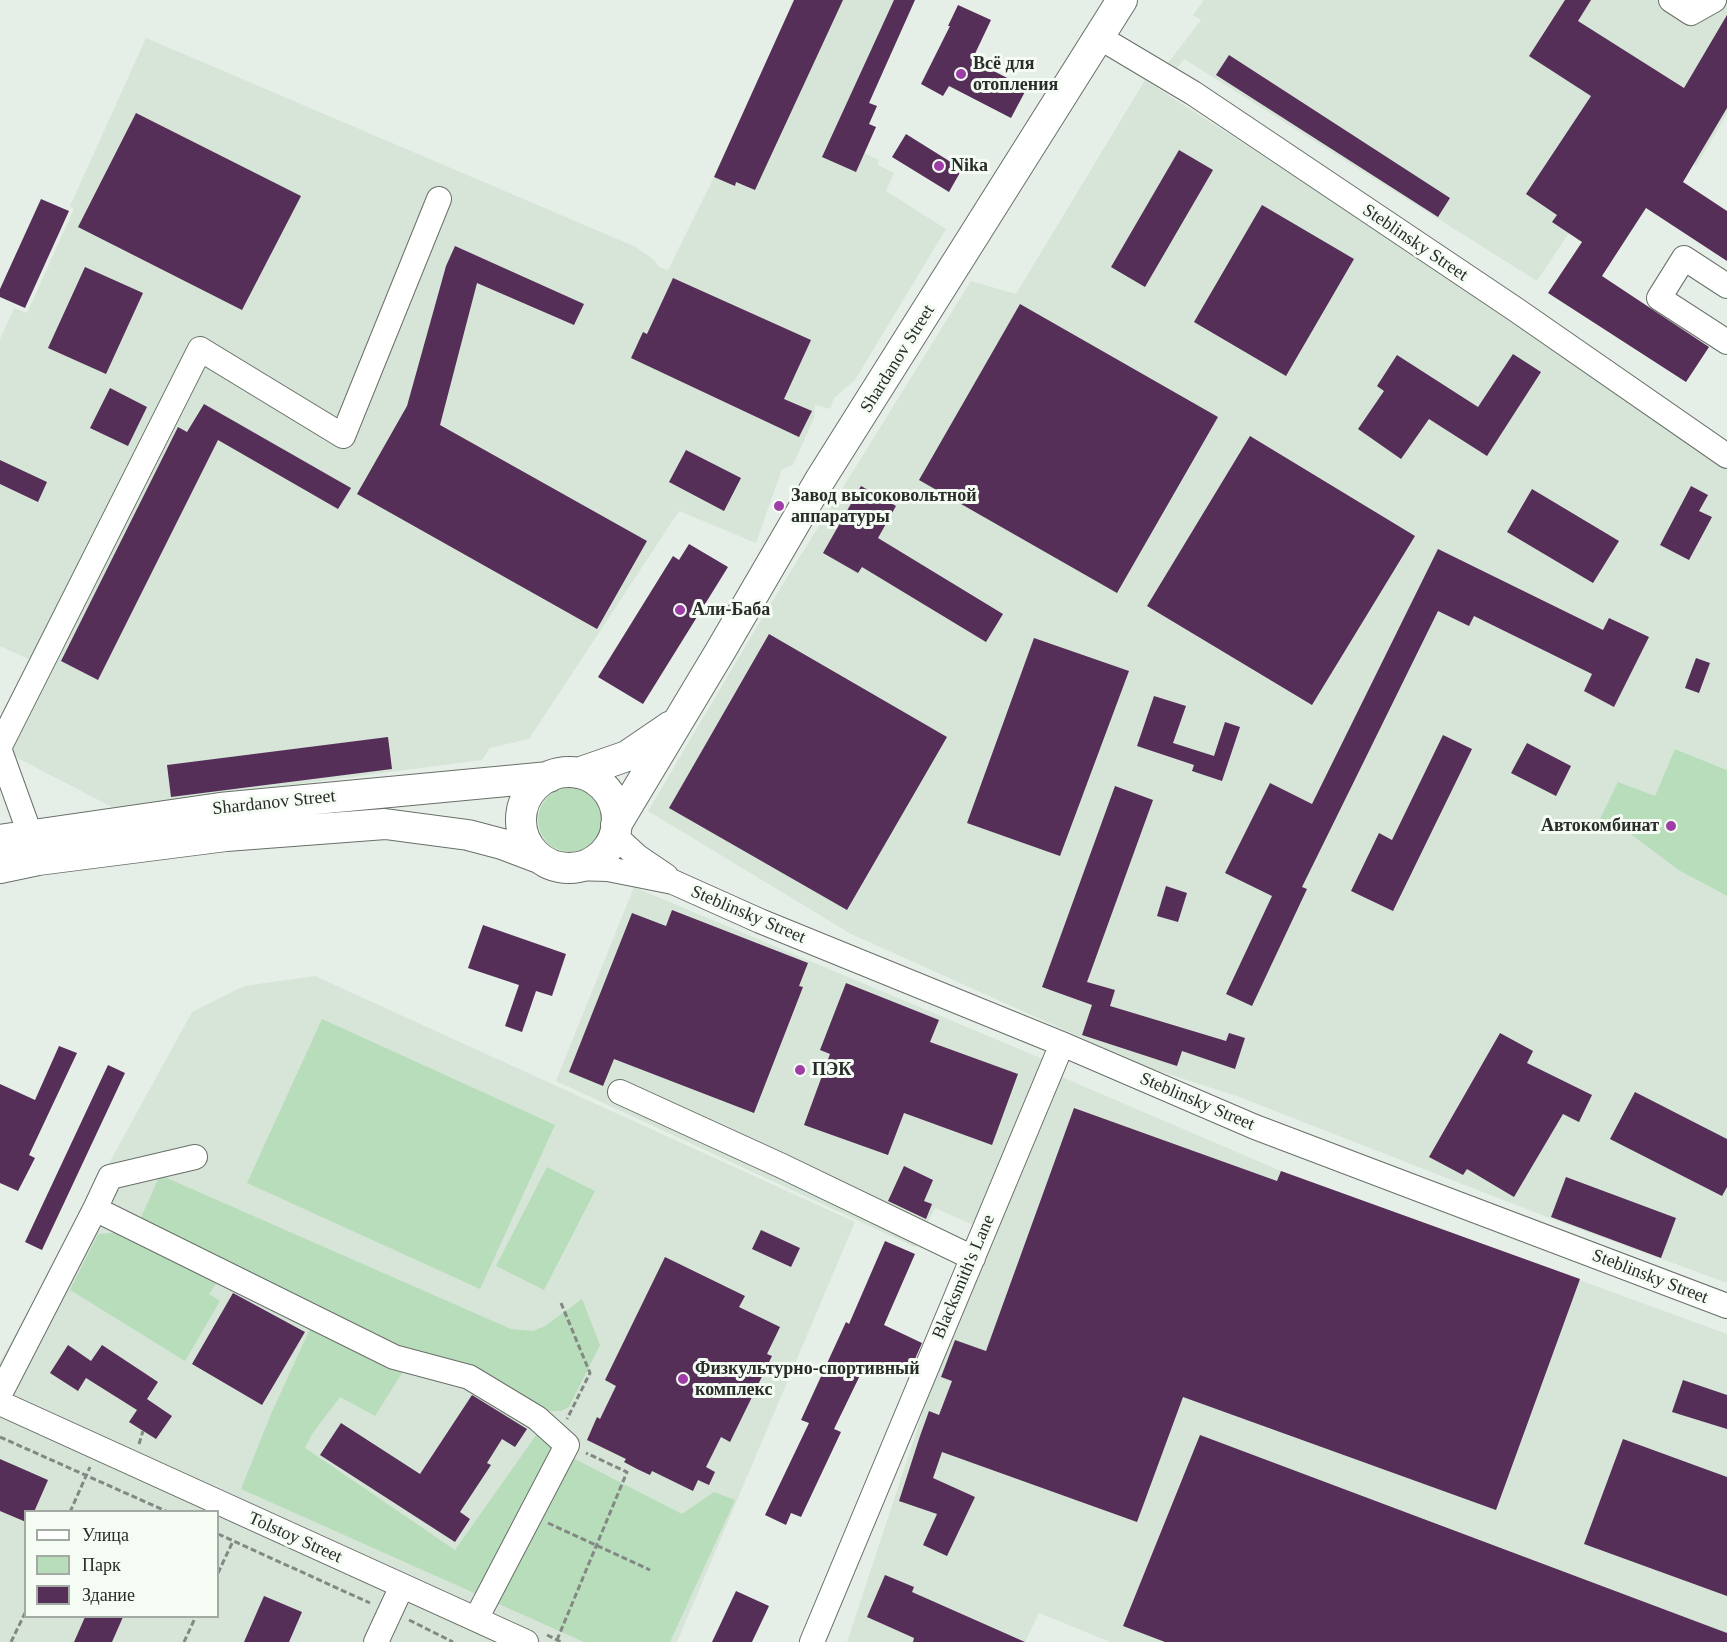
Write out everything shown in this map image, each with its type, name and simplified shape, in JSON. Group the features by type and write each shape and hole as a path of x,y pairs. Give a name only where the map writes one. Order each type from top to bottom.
{"main road":[{"name":"Shardanov Street","path":"615,830 820,480 1122,0"},
{"path":"578,773 627,756 679,721"},
{"path":"568,772 578,773 602,786 611,797 616,811 615,830 608,847 599,857 573,868 555,866 539,858 531,849 521,827 521,815 524,803 538,783 549,777 568,772"},
{"name":"Shardanov Street","path":"0,840 220,808 549,777"},
{"name":"Shardanov Street","path":"0,868 38,860 226,836 385,824 468,834 539,858"}],"street":[{"path":"1671,0 1691,13 1714,0"},
{"name":"Steblinsky Street","path":"1099,37 1203,99 1515,309 1727,456"},
{"path":"0,746 200,350 343,436 439,199"},
{"path":"1727,286 1684,258 1659,298 1727,342"},
{"path":"0,751 30,834"},
{"path":"615,830 638,857 673,882"},
{"path":"573,868 608,869 673,882"},
{"name":"Steblinsky Street","path":"673,882 760,921 1062,1044 1254,1127 1727,1306"},
{"name":"Blacksmith's Lane","path":"812,1642 1062,1044"},
{"path":"620,1092 782,1166 972,1258"},
{"path":"1,1397 110,1177 195,1157"},
{"path":"95,1209 394,1357 469,1377 537,1418 563,1441 531,1515 476,1619"},
{"name":"Tolstoy Street","path":"1,1397 98,1449 526,1642"},
{"path":"376,1642 402,1586"}],"path":[{"path":"556,1640 627,1472 563,1441 590,1373 561,1303"},
{"path":"0,1437 164,1510"},
{"path":"71,1510 98,1449"},
{"path":"531,1515 650,1570"},
{"path":"219,1534 453,1642"},
{"path":"219,1571 233,1541"},
{"path":"11,1642 24,1615"},
{"path":"184,1642 196,1618"}],"shaded area":[{"path":"794,0 915,0 869,102 877,106 870,122 861,118 860,120 876,127 864,153 879,160 878,165 894,173 886,191 946,229 855,380 834,398 830,409 815,405 814,418 793,465 782,469 756,543 679,511 529,739 490,748 482,760 114,808 0,749 41,665 0,646 0,339 14,308 27,313 74,209 70,206 146,38 636,247 654,260 659,267 668,270 714,177"},
{"path":"1204,0 1727,0 1727,114 1696,166 1638,129 1537,281 1184,59 1177,68 1168,63 1201,20 1193,15"},
{"name":"Завод высоковольтной аппаратуры","path":"1145,80 1387,236 1727,466 1727,770 1676,749 1655,796 1600,818 1629,833 1680,871 1727,896 1727,1283 1552,1219 1239,1097 1147,1067 851,934 648,811 768,608 971,281 1016,294"},
{"name":"ПЭК","path":"634,887 1043,1059 978,1227 935,1208 915,1247 556,1081"},
{"path":"315,976 855,1222 677,1642 0,1642 0,1362 192,1012 244,986"},
{"path":"1055,1074 1281,1171 1727,1334 1727,1642 1110,1642 1039,1613 1025,1642 847,1642 946,1342"}],"green space":[{"name":"Автокомбинат","path":"1675,749 1727,770 1727,896 1680,871 1629,833 1600,819 1618,782 1655,796"},
{"path":"564,788 576,788 593,797 600,808 602,820 600,832 593,843 576,852 564,852 552,847 543,838 538,826 538,814 543,802 552,793"},
{"path":"322,1019 555,1125 480,1289 247,1183"},
{"path":"547,1167 595,1191 544,1290 496,1266"},
{"path":"160,1175 511,1329 533,1331 545,1326 582,1299 600,1345 569,1407 561,1411 547,1411 464,1363 409,1362 375,1416 340,1397 312,1434 305,1448 455,1550 539,1431 569,1456 682,1514 714,1492 735,1500 670,1642 584,1642 241,1489 315,1313 226,1269 209,1294 220,1301 185,1361 70,1290 98,1234 135,1231"}],"building":[{"path":"794,0 843,0 755,190 736,182 735,186 714,177"},
{"path":"894,0 915,0 869,103 877,106 869,124 876,127 856,172 822,157"},
{"path":"1565,0 1591,0 1578,21 1684,88 1727,15 1727,108 1683,182 1727,211 1727,261 1646,208 1602,276 1709,347 1686,382 1548,293 1582,242 1552,222 1557,215 1526,194 1591,96 1529,56"},
{"path":"958,5 991,20 972,60 1027,88 1011,118 949,86 943,96 921,84"},
{"path":"1229,55 1450,198 1438,217 1216,75"},
{"path":"136,113 301,196 242,310 78,227"},
{"path":"906,134 962,169 949,192 892,157"},
{"path":"1179,150 1213,170 1145,287 1111,267"},
{"path":"41,199 69,211 25,308 0,297 0,289"},
{"path":"1262,205 1354,259 1286,376 1194,322"},
{"path":"455,246 584,304 574,325 477,283 440,425 647,541 597,629 357,494 407,406 446,266"},
{"path":"85,267 143,293 106,374 48,348"},
{"path":"673,278 811,340 784,399 812,411 799,437 631,358 643,332 647,334"},
{"path":"1020,304 1218,417 1117,593 919,480"},
{"path":"1513,354 1541,372 1487,456 1429,419 1401,459 1358,429 1384,391 1377,386 1397,355 1478,407"},
{"path":"110,388 147,407 128,446 90,428"},
{"path":"204,404 351,488 338,509 218,440 98,680 61,661 178,427 187,432"},
{"path":"1250,436 1415,536 1312,705 1147,606"},
{"path":"686,450 741,478 724,511 669,482"},
{"path":"0,460 47,482 38,502 0,484"},
{"path":"861,486 896,506 878,538 1003,614 986,642 862,567 858,573 823,553"},
{"path":"1691,486 1708,495 1699,511 1712,517 1689,560 1660,545"},
{"path":"1532,489 1619,541 1593,583 1507,532"},
{"path":"689,544 728,567 643,704 598,677 673,556 679,560"},
{"path":"1438,549 1603,630 1609,618 1649,637 1614,707 1584,691 1592,674 1474,616 1469,626 1438,611 1302,887 1307,889 1252,1006 1226,994 1272,896 1225,873 1270,783 1312,804"},
{"path":"769,634 947,737 847,910 669,808"},
{"path":"1034,638 1129,671 1060,856 967,823"},
{"path":"1696,658 1710,663 1699,693 1685,688"},
{"path":"1154,696 1186,706 1173,743 1214,756 1225,722 1240,727 1222,781 1192,771 1194,765 1137,746"},
{"path":"1443,735 1472,749 1393,911 1351,891 1379,833 1392,840"},
{"path":"388,737 392,769 171,797 167,765"},
{"path":"1527,743 1571,766 1556,796 1511,773"},
{"path":"1115,786 1153,800 1087,982 1115,990 1110,1006 1226,1041 1229,1033 1245,1038 1235,1069 1182,1051 1177,1066 1082,1035 1092,1005 1042,987"},
{"path":"1166,886 1187,893 1178,922 1157,916"},
{"path":"672,910 808,963 799,986 803,987 754,1113 614,1059 603,1086 569,1072 632,913 666,926"},
{"path":"483,925 566,954 552,996 536,991 522,1032 505,1026 519,985 468,968"},
{"path":"846,983 939,1020 930,1042 1018,1074 992,1145 904,1113 888,1155 804,1125 830,1054 820,1050"},
{"path":"1500,1033 1533,1051 1527,1063 1592,1095 1579,1122 1563,1114 1514,1197 1467,1169 1463,1175 1429,1157"},
{"path":"59,1046 77,1053 29,1155 35,1158 18,1191 0,1183 0,1084 35,1100"},
{"path":"108,1065 125,1073 42,1250 25,1242"},
{"path":"1635,1092 1727,1139 1727,1187 1722,1196 1610,1139"},
{"path":"1074,1108 1277,1181 1281,1171 1580,1279 1496,1510 1183,1397 1137,1522 942,1452 933,1478 975,1497 947,1556 923,1545 937,1514 899,1501 920,1436 929,1411 939,1415 952,1381 941,1377 955,1340 986,1351"},
{"path":"904,1166 933,1180 924,1201 932,1204 926,1219 888,1201"},
{"path":"1566,1177 1676,1218 1661,1258 1551,1217"},
{"path":"761,1230 800,1248 791,1267 752,1249"},
{"path":"885,1241 915,1254 884,1325 922,1343 908,1375 880,1362 877,1368 866,1363 834,1429 841,1432 801,1517 791,1513 786,1525 765,1515 809,1423 801,1420 846,1322 849,1324"},
{"path":"665,1257 745,1296 739,1307 780,1327 767,1354 772,1356 730,1442 721,1437 706,1467 715,1472 709,1485 698,1480 693,1491 652,1471 650,1475 637,1469 624,1462 626,1459 587,1440 597,1417 600,1419 616,1386 605,1380"},
{"path":"233,1293 305,1332 262,1405 192,1364"},
{"path":"68,1345 91,1361 102,1345 158,1382 147,1399 172,1416 156,1439 129,1422 137,1410 86,1378 78,1391 50,1373"},
{"path":"1683,1380 1727,1395 1727,1429 1672,1412"},
{"path":"472,1395 527,1429 515,1447 502,1439 487,1463 491,1465 460,1512 470,1519 455,1542 320,1455 341,1423 420,1474"},
{"path":"1200,1435 1727,1633 1727,1642 1165,1642 1123,1626"},
{"path":"1623,1439 1727,1477 1727,1596 1584,1544"},
{"path":"0,1459 48,1480 35,1510 24,1510 24,1521 0,1511"},
{"path":"885,1575 914,1587 912,1592 1025,1642 913,1642 914,1638 867,1617"},
{"path":"736,1591 769,1606 752,1642 712,1642"},
{"path":"264,1596 302,1612 289,1642 244,1642"},
{"path":"85,1618 123,1618 112,1642 74,1642"}],"place":[{"name":"Всё для отопления","path":"961,74"},
{"name":"Nika","path":"939,166"},
{"name":"Завод высоковольтной аппаратуры","path":"779,506"},
{"name":"Али-Баба","path":"680,610"},
{"name":"Автокомбинат","path":"1671,826"},
{"name":"ПЭК","path":"800,1070"},
{"name":"Физкультурно-спортивный комплекс","path":"683,1379"}]}
